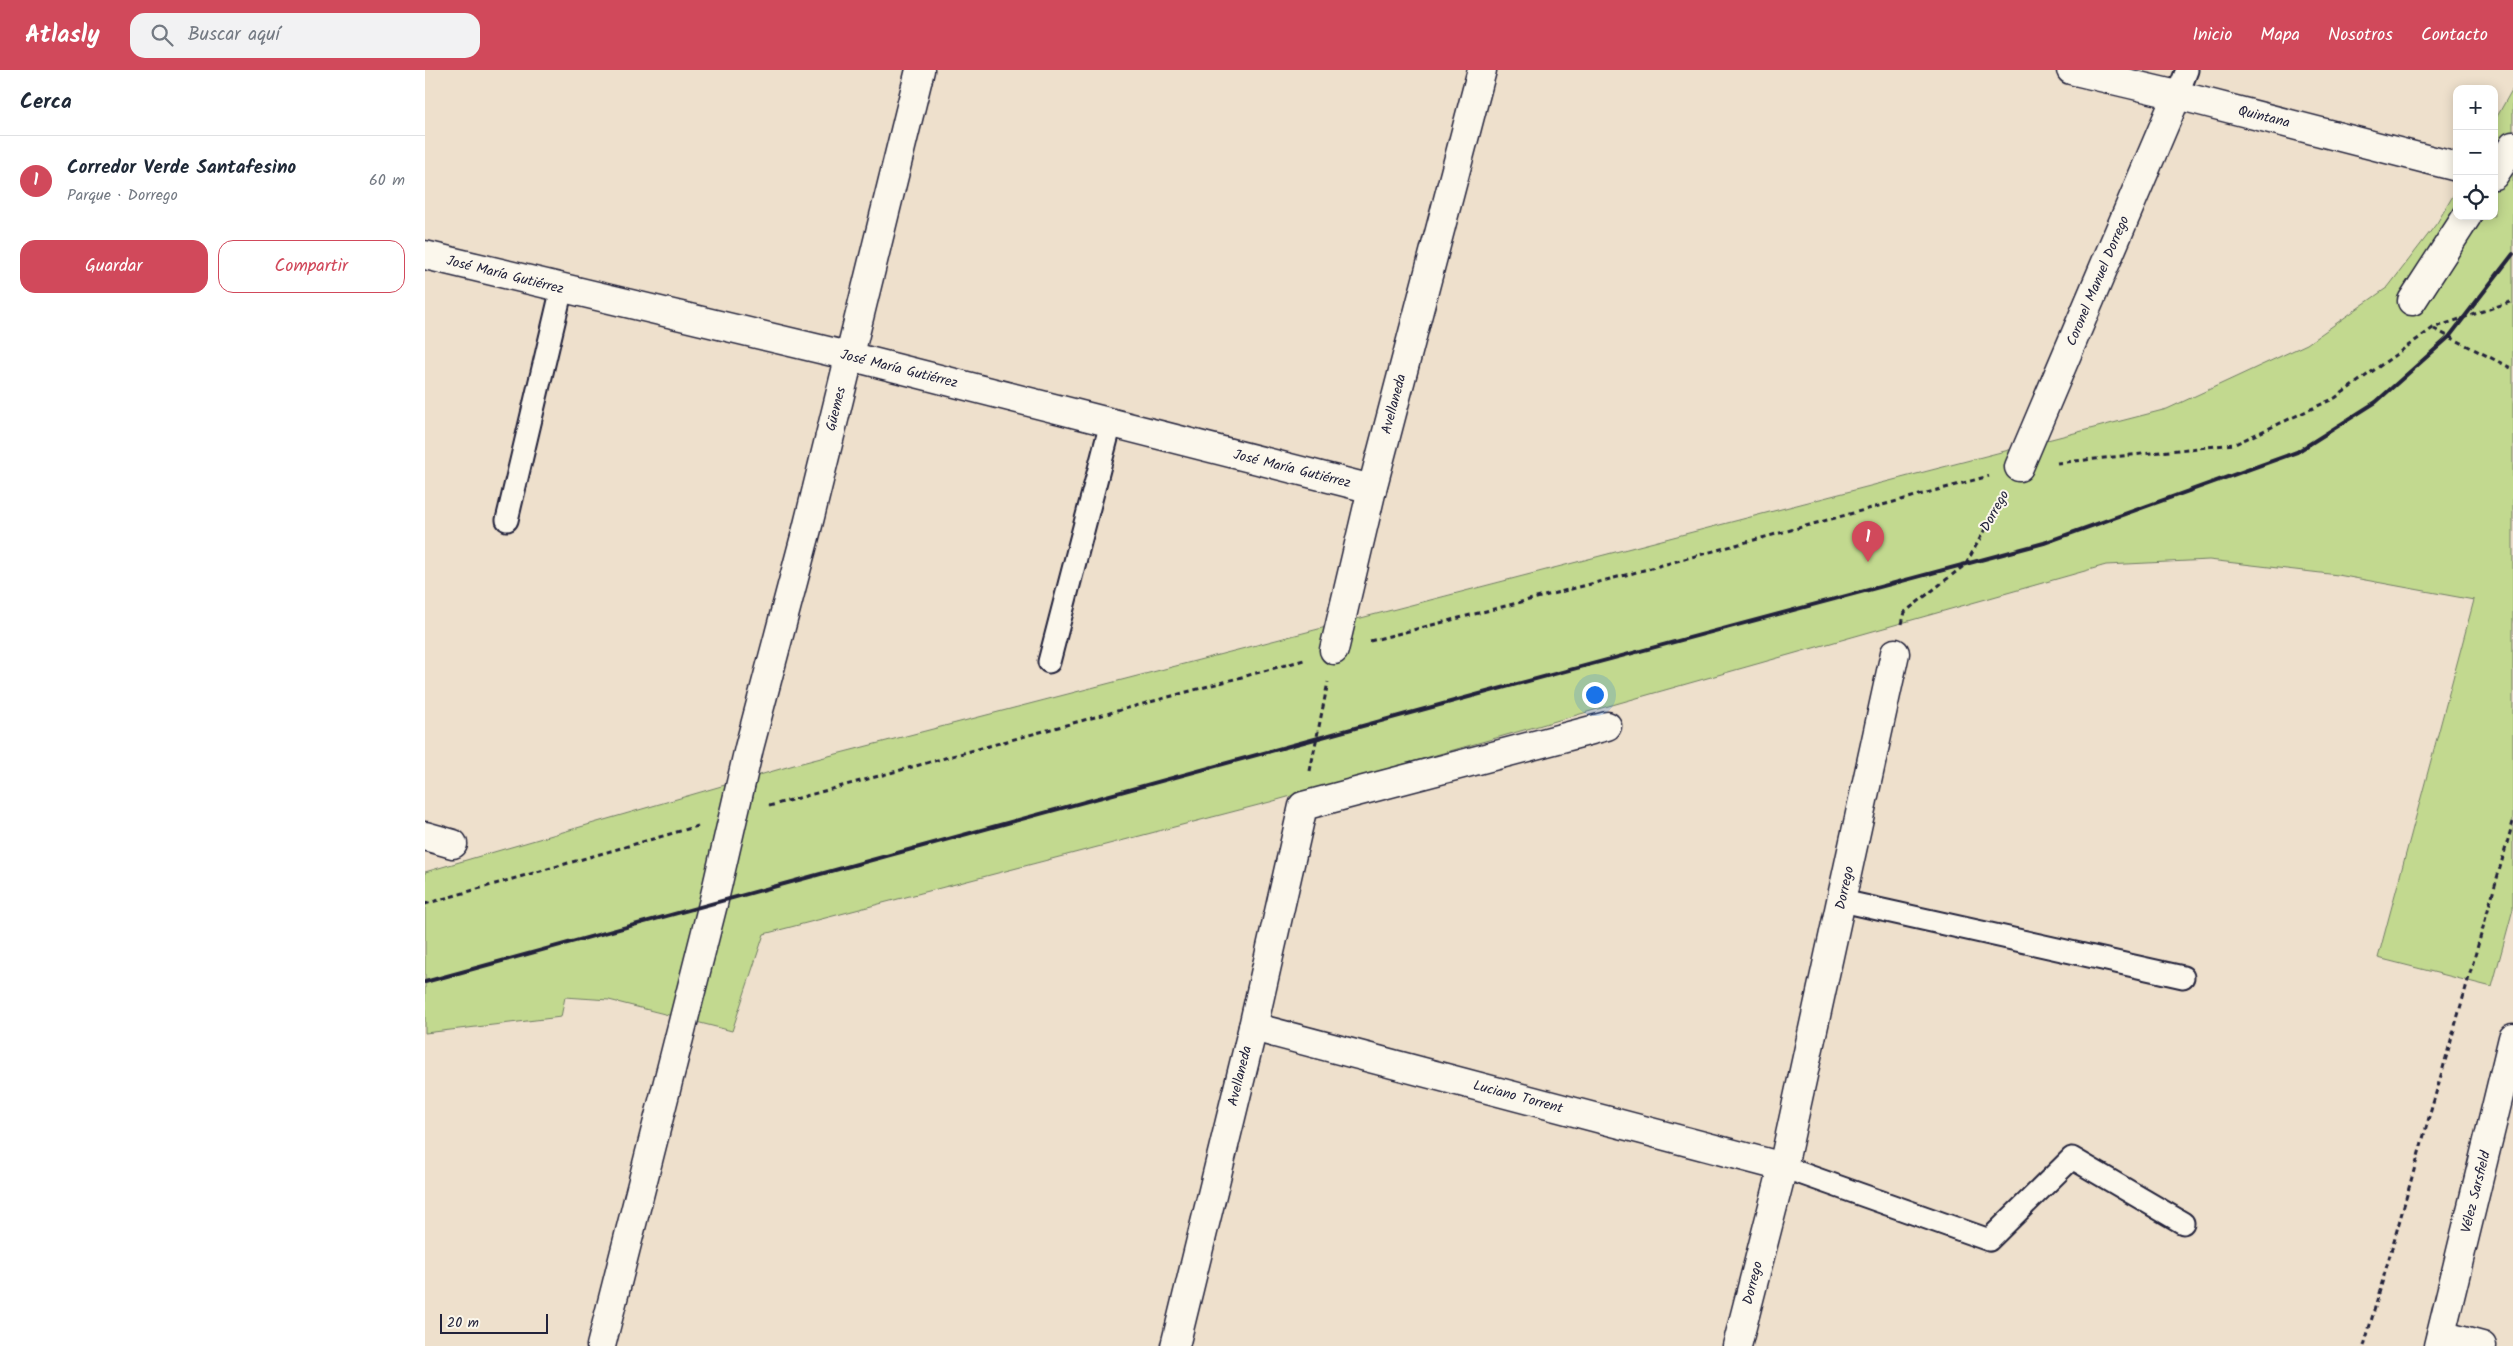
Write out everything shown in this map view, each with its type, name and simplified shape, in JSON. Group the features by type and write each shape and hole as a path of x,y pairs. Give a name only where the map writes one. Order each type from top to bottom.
{"street":[{"name":"Güemes","path":"601,1346 713,904 749,748 807,529 920,70"},
{"name":"Avellaneda","path":"1334,650 1372,489 1482,70"},
{"name":"Quintana","path":"2071,70 2182,82 2453,166"},
{"name":"Coronel Manuel Dorrego","path":"2019,467 2182,82"},
{"path":"2498,169 2513,146"},
{"path":"2412,301 2464,220"},
{"name":"José María Gutiérrez","path":"425,255 849,356 1372,489"},
{"name":"Dorrego","path":"1737,1346 1783,1167 1895,653"},
{"name":"Avellaneda","path":"1175,1346 1253,1027 1303,806 1607,726"},
{"path":"425,836 453,844"},
{"name":"Luciano Torrent","path":"1253,1027 1783,1167"},
{"name":"Vélez Sarsfield","path":"2439,1340 2513,1038"},
{"path":"2439,1340 2482,1346"}],"lane":[{"path":"507,520 562,288"},
{"path":"1049,662 1111,422"},
{"path":"1842,901 2183,977"},
{"path":"1783,1167 1989,1240 2071,1158 2183,1223"}],"path":[{"path":"425,904 733,816 1334,650 1632,574 2019,467 2235,444 2335,398 2433,328 2513,300"},
{"path":"2433,328 2513,369"},
{"name":"Dorrego","path":"1895,653 1905,612 1966,564 2019,467"},
{"path":"1316,740 1334,650"},
{"path":"2364,1346 2513,822"}],"green space":[{"path":"2513,88 2513,909 2492,987 2378,958 2474,600 2338,575 2209,560 2106,565 1270,802 764,934 732,1031 609,1000 565,997 561,1017 425,1033 425,872 794,765 2167,409 2307,344 2388,287 2437,223 2453,196 2453,220 2498,220 2498,115"}],"railway":[{"path":"425,982 1487,692 2044,543 2297,452 2376,402 2449,337 2513,254"}],"place":[{"name":"Corredor Verde Santafesino","path":"1868,562"}]}
